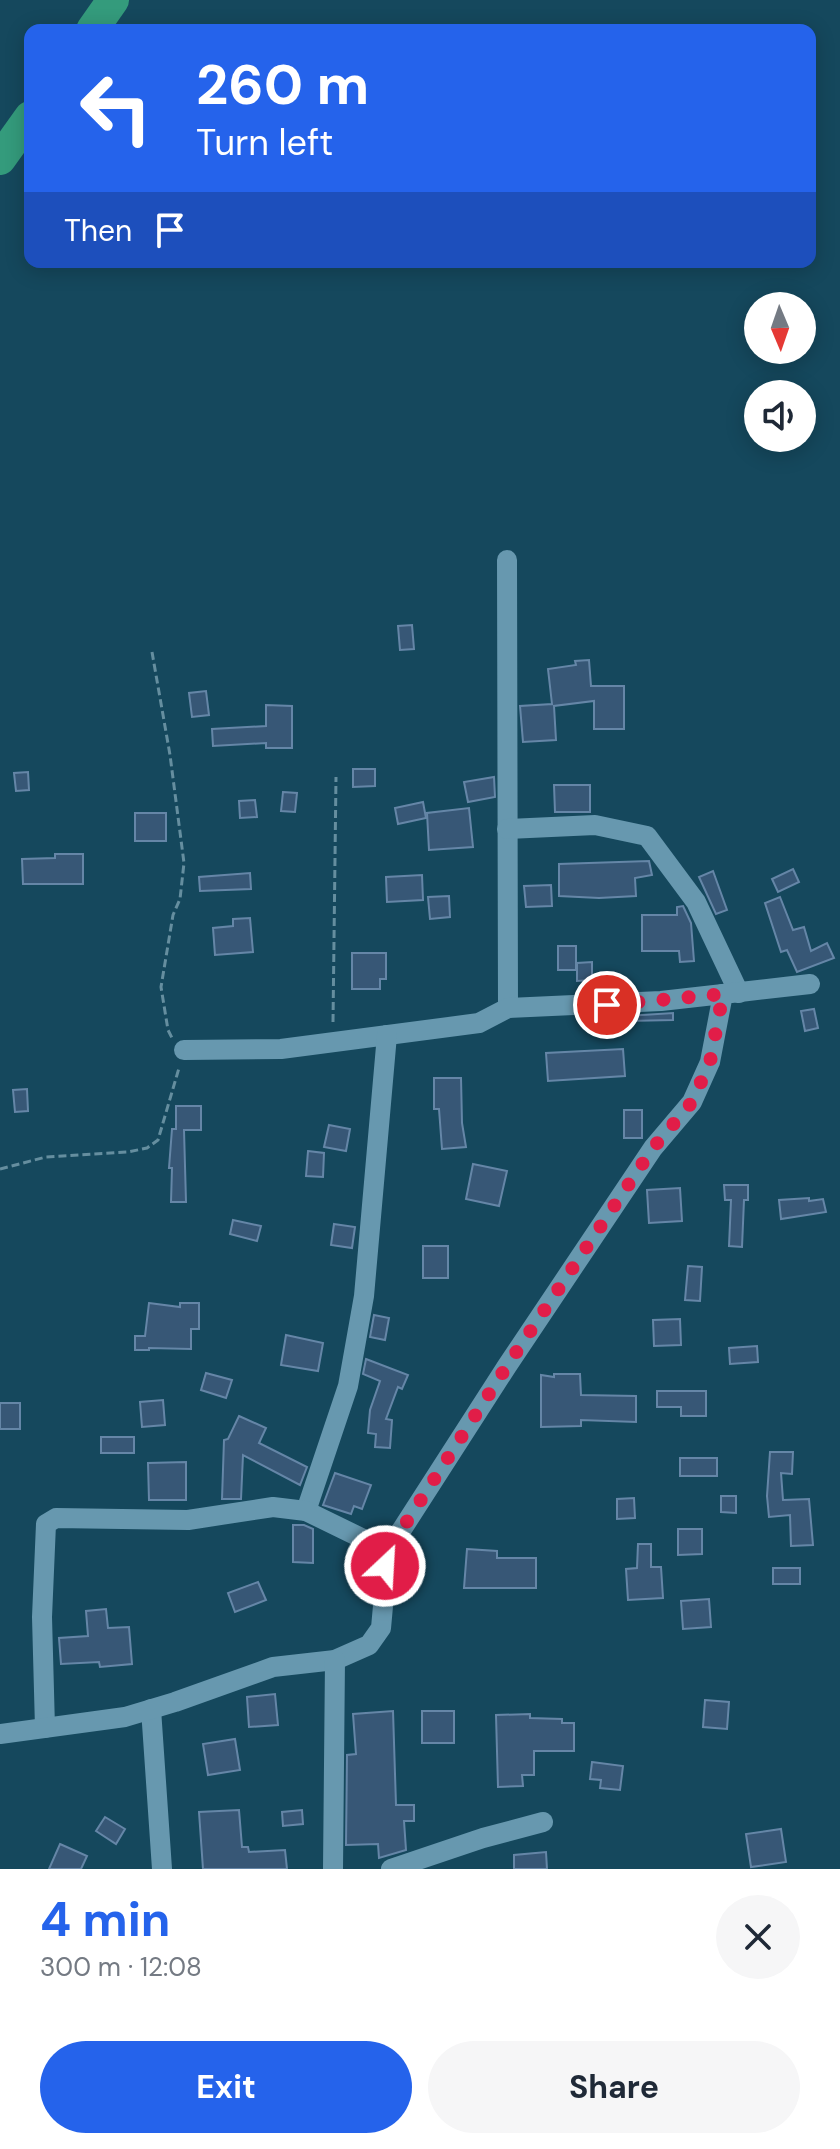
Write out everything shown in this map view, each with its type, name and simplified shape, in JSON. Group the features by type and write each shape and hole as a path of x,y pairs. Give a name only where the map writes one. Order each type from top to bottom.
{"street":[{"path":"507,560 508,1008"},
{"path":"0,1734 125,1717 273,1667 335,1660 369,1645 381,1628 388,1551 653,1148 692,1102 710,1062 731,993 696,902 647,836 595,825 507,829"},
{"path":"184,1050 281,1049 479,1023 508,1008 661,1001 810,984"},
{"path":"306,1511 348,1386 364,1296 387,1035"},
{"path":"45,1728 42,1617 46,1524 56,1518 188,1520 273,1507 306,1511 388,1551"},
{"path":"333,1869 335,1660"},
{"path":"151,1709 162,1869"},
{"path":"391,1869 416,1865 483,1838 543,1822"}],"path":[{"path":"0,1169 46,1157 128,1152 147,1148 158,1140 184,1050 174,1042 168,1030 161,987 173,915 180,899 184,863 152,652"},
{"path":"333,1042 336,777"}],"building":[{"path":"412,625 414,649 400,650 398,626"},
{"path":"589,660 591,686 624,686 624,729 594,729 594,701 554,706 556,740 523,742 520,706 552,704 548,669"},
{"path":"206,691 209,715 192,717 189,693"},
{"path":"266,705 292,706 292,748 266,748 266,743 213,746 212,729 266,726"},
{"path":"353,769 375,769 375,786 353,787"},
{"path":"28,772 29,790 16,791 14,773"},
{"path":"494,777 495,797 468,802 464,782"},
{"path":"554,785 590,785 590,812 555,812"},
{"path":"283,792 297,793 295,812 281,811"},
{"path":"255,800 257,817 240,818 239,801"},
{"path":"423,802 426,818 398,824 395,808"},
{"path":"469,808 473,847 429,850 427,813"},
{"path":"135,813 166,813 166,841 135,841"},
{"path":"55,854 83,854 83,884 23,884 22,859 55,858"},
{"path":"649,861 652,875 635,878 636,896 559,896 559,864"},
{"path":"793,869 799,882 778,892 772,879"},
{"path":"713,871 727,910 716,914 699,877"},
{"path":"250,873 251,889 200,891 199,877"},
{"path":"422,875 423,900 387,902 386,877"},
{"path":"551,885 552,906 526,907 524,886"},
{"path":"449,896 450,917 430,919 428,897"},
{"path":"780,897 793,930 804,927 811,951 827,943 834,958 797,972 787,950 781,952 765,903"},
{"path":"683,906 691,923 694,961 680,962 679,951 642,951 642,915 677,915 677,907"},
{"path":"250,918 253,952 215,955 213,928 233,926 233,919"},
{"path":"558,946 576,946 576,970 558,970"},
{"path":"352,953 386,953 386,979 380,979 380,989 352,989"},
{"path":"592,962 592,980 577,981 577,963"},
{"path":"814,1009 818,1028 805,1031 801,1011"},
{"path":"673,1013 673,1020 627,1021 627,1016"},
{"path":"623,1049 625,1076 548,1081 546,1053"},
{"path":"434,1078 461,1078 466,1147 442,1149 439,1109 434,1109"},
{"path":"27,1089 28,1111 15,1112 13,1090"},
{"path":"176,1106 201,1106 201,1130 184,1130 186,1202 171,1202 172,1168 169,1168 172,1129 176,1129"},
{"path":"624,1110 642,1110 642,1138 624,1138"},
{"path":"329,1125 350,1129 346,1151 324,1147"},
{"path":"308,1151 324,1153 323,1177 306,1176"},
{"path":"473,1164 507,1171 499,1206 466,1199"},
{"path":"724,1185 748,1185 748,1200 744,1200 742,1247 729,1246 731,1200 725,1200"},
{"path":"680,1188 682,1221 649,1223 647,1190"},
{"path":"809,1198 809,1201 823,1199 826,1212 781,1219 779,1200"},
{"path":"233,1220 261,1226 257,1241 230,1234"},
{"path":"334,1224 355,1227 352,1248 331,1245"},
{"path":"423,1246 448,1246 448,1278 423,1278"},
{"path":"688,1266 702,1267 700,1301 685,1300"},
{"path":"149,1303 180,1307 180,1303 199,1303 199,1329 191,1329 191,1349 135,1350 135,1336 145,1336"},
{"path":"374,1315 389,1318 385,1340 370,1337"},
{"path":"680,1319 681,1345 654,1346 653,1320"},
{"path":"286,1335 323,1343 318,1371 281,1365"},
{"path":"757,1346 758,1362 730,1364 729,1348"},
{"path":"366,1359 408,1375 402,1389 398,1387 386,1419 392,1420 390,1448 375,1447 376,1434 368,1433 370,1410 380,1381 363,1374"},
{"path":"206,1373 232,1380 226,1398 201,1390"},
{"path":"554,1374 580,1374 581,1395 636,1396 636,1422 581,1420 581,1426 541,1427 541,1375 554,1377"},
{"path":"657,1391 706,1391 706,1416 681,1416 681,1407 657,1407"},
{"path":"163,1400 165,1425 142,1427 140,1402"},
{"path":"0,1403 20,1403 20,1429 0,1429"},
{"path":"239,1416 266,1428 259,1443 307,1467 300,1485 243,1455 241,1499 222,1499 224,1440 228,1439"},
{"path":"101,1437 134,1437 134,1453 101,1453"},
{"path":"770,1452 793,1452 792,1474 781,1473 783,1500 809,1499 813,1545 791,1546 790,1515 769,1517"},
{"path":"680,1458 717,1458 717,1476 680,1476"},
{"path":"186,1462 186,1500 149,1500 148,1463"},
{"path":"335,1473 371,1485 362,1509 354,1506 351,1514 323,1505"},
{"path":"721,1496 736,1496 736,1513 721,1512"},
{"path":"634,1498 635,1518 617,1519 617,1499"},
{"path":"293,1525 313,1529 313,1563 293,1562"},
{"path":"678,1529 702,1529 702,1554 678,1555"},
{"path":"638,1544 651,1544 651,1567 661,1567 663,1598 628,1600 626,1569 637,1568"},
{"path":"467,1549 497,1551 497,1558 536,1558 536,1588 464,1588"},
{"path":"773,1568 800,1568 800,1584 773,1584"},
{"path":"258,1582 266,1600 235,1612 228,1593"},
{"path":"709,1599 711,1627 683,1629 681,1601"},
{"path":"106,1609 108,1628 129,1627 132,1664 100,1667 99,1662 61,1664 59,1638 88,1636 86,1611"},
{"path":"275,1694 278,1725 249,1727 247,1697"},
{"path":"705,1700 729,1702 727,1729 703,1727"},
{"path":"393,1711 396,1805 414,1805 414,1821 404,1821 406,1850 379,1858 378,1844 346,1845 347,1755 356,1754 353,1714"},
{"path":"422,1711 454,1711 454,1743 422,1743"},
{"path":"530,1714 530,1718 562,1719 562,1723 574,1723 574,1751 534,1751 534,1775 522,1775 523,1786 498,1787 496,1715"},
{"path":"235,1739 240,1770 208,1775 203,1744"},
{"path":"592,1762 623,1766 620,1790 600,1788 601,1780 590,1779"},
{"path":"239,1810 242,1847 248,1847 249,1852 285,1850 287,1869 203,1869 199,1812"},
{"path":"302,1810 303,1824 283,1826 282,1812"},
{"path":"105,1817 125,1829 116,1844 96,1831"},
{"path":"781,1829 786,1862 751,1867 746,1834"},
{"path":"60,1844 87,1856 81,1869 49,1869"},
{"path":"546,1852 547,1869 514,1869 514,1855"}],"waterway":[{"path":"96,24 113,0"},
{"path":"0,159 24,125"}],"route":[{"path":"385,1566 388,1551 507,1366 653,1148 692,1102 710,1062 723,994 607,1005"}]}
